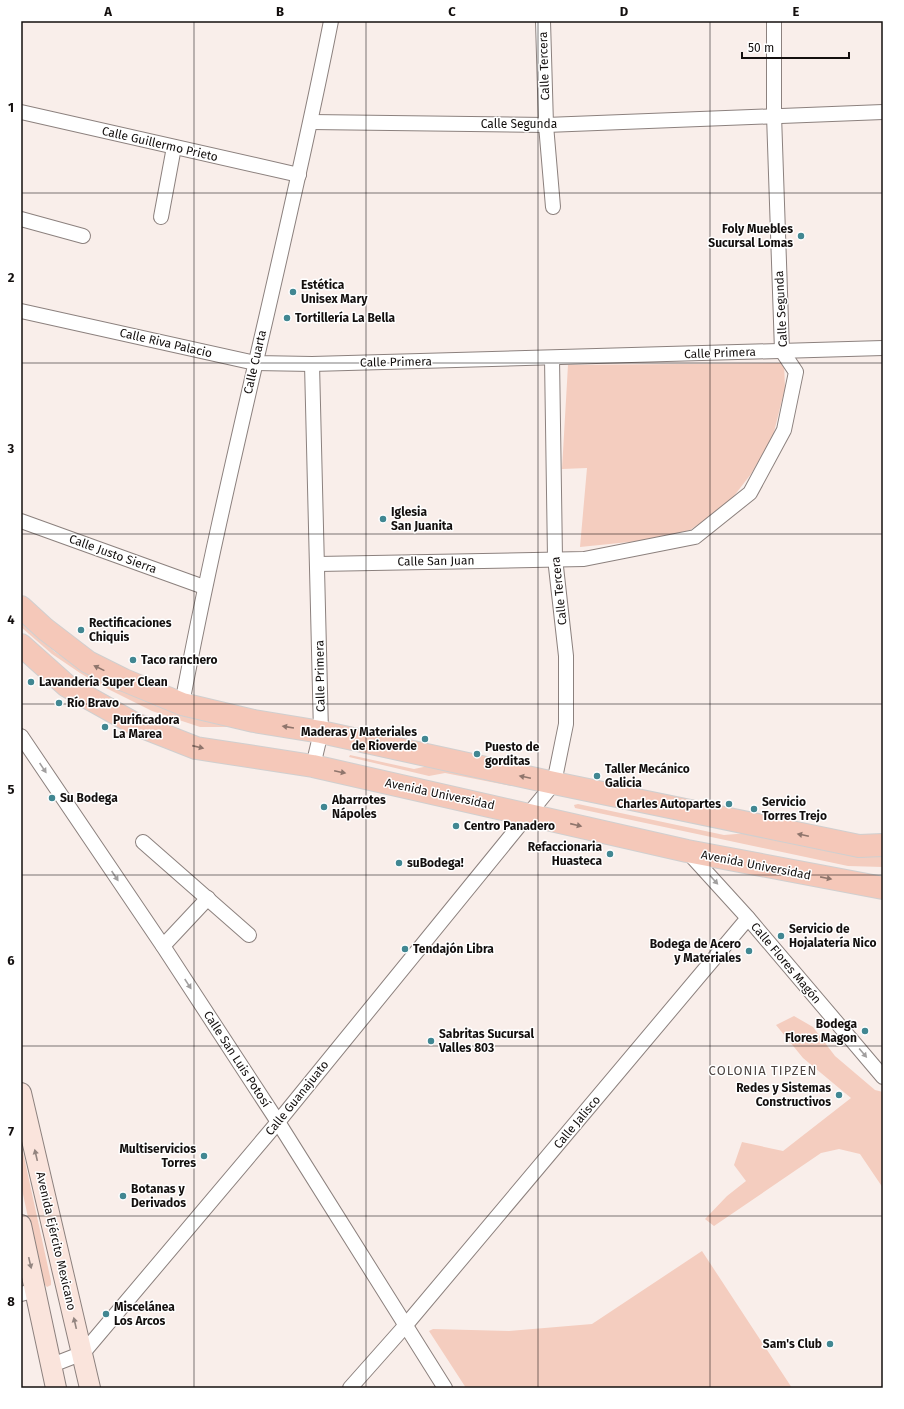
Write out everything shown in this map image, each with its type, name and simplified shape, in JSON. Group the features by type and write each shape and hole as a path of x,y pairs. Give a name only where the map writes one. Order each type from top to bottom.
{"main road":[{"path":"21,607 44,629 88,662 124,680 182,704 254,721 321,732 554,783 859,846 883,845"},
{"name":"Avenida Universidad","path":"21,645 67,686 135,724 196,748 314,766 688,852 883,888"},
{"name":"Avenida Ejército Mexicano","path":"21,1098 83,1353 90,1388"},
{"path":"21,1225 29,1292 52,1365 56,1388"}],"street":[{"name":"Calle Cuarta","path":"182,704 204,586 311,122 330,21"},
{"name":"Calle Tercera","path":"543,21 546,125 553,207"},
{"name":"Calle Segunda","path":"555,558 584,559 695,537 750,494 784,430 796,372 782,351 774,116 774,21"},
{"name":"Calle Guillermo Prieto","path":"21,112 299,175"},
{"name":"Calle Segunda","path":"311,122 546,125 883,112"},
{"path":"161,217 174,147"},
{"path":"21,219 83,236"},
{"name":"Calle Riva Palacio","path":"21,311 255,363 312,364"},
{"name":"Calle Primera","path":"314,766 321,732 312,364 883,348"},
{"name":"Calle Tercera","path":"528,814 554,783 566,724 566,656 555,558 552,358"},
{"name":"Calle Justo Sierra","path":"21,521 204,586"},
{"name":"Calle San Juan","path":"318,564 555,558"},
{"name":"Calle San Luis Potosí","path":"21,736 163,946 278,1122 445,1388"},
{"name":"Calle Guanajuato","path":"52,1365 83,1353 278,1122 528,814"},
{"path":"143,842 249,934"},
{"name":"Calle Flores Magón","path":"688,852 748,918 883,1077"},
{"path":"163,946 208,898"},
{"name":"Calle Jalisco","path":"350,1388 405,1326 748,918"}],"shaded area":[{"path":"784,363 785,388 773,436 751,474 727,505 690,530 649,540 580,547 587,468 562,469 568,365"},
{"path":"21,622 55,652 83,670 285,735 281,737 234,727 200,727 152,711 100,685 52,654 21,627"},
{"path":"350,755 414,769 433,765 512,784 511,786 445,773 429,776 349,757"},
{"path":"578,804 724,835 749,833 883,856 883,867 848,866 575,808 574,805"},
{"path":"794,1016 813,1027 835,1056 875,1090 883,1092 883,1188 860,1154 839,1149 821,1153 714,1226 705,1219 727,1196 746,1181 734,1165 742,1142 783,1151 851,1098 803,1058 776,1025"},
{"path":"21,1143 51,1281 51,1285 47,1287 42,1282 21,1185"},
{"path":"702,1251 792,1388 466,1388 429,1331 433,1329 509,1331 592,1324"}],"place":[{"name":"Foly Muebles Sucursal Lomas","path":"801,236"},
{"name":"Estética Unisex Mary","path":"293,292"},
{"name":"Tortillería La Bella","path":"287,318"},
{"name":"Iglesia San Juanita","path":"383,519"},
{"name":"Rectificaciones Chiquis","path":"81,630"},
{"name":"Taco ranchero","path":"133,660"},
{"name":"Lavandería Super Clean","path":"31,682"},
{"name":"Río Bravo","path":"59,703"},
{"name":"Purificadora La Marea","path":"105,727"},
{"name":"Maderas y Materiales de Rioverde","path":"425,739"},
{"name":"Puesto de gorditas","path":"477,754"},
{"name":"Taller Mecánico Galicia","path":"597,776"},
{"name":"Su Bodega","path":"52,798"},
{"name":"Charles Autopartes","path":"729,804"},
{"name":"Abarrotes Nápoles","path":"324,807"},
{"name":"Servicio Torres Trejo","path":"754,809"},
{"name":"Centro Panadero","path":"456,826"},
{"name":"Refaccionaria Huasteca","path":"610,854"},
{"name":"suBodega!","path":"399,863"},
{"name":"Servicio de Hojalatería Nico","path":"781,936"},
{"name":"Tendajón Libra","path":"405,949"},
{"name":"Bodega de Acero y Materiales","path":"749,951"},
{"name":"Bodega Flores Magon","path":"865,1031"},
{"name":"Sabritas Sucursal Valles 803","path":"431,1041"},
{"name":"Redes y Sistemas Constructivos","path":"839,1095"},
{"name":"Multiservicios Torres","path":"204,1156"},
{"name":"Botanas y Derivados","path":"123,1196"},
{"name":"Miscelánea Los Arcos","path":"106,1314"},
{"name":"Sam's Club","path":"830,1344"}],"district":[{"name":"COLONIA TIPZEN","path":"763,1070"}]}
